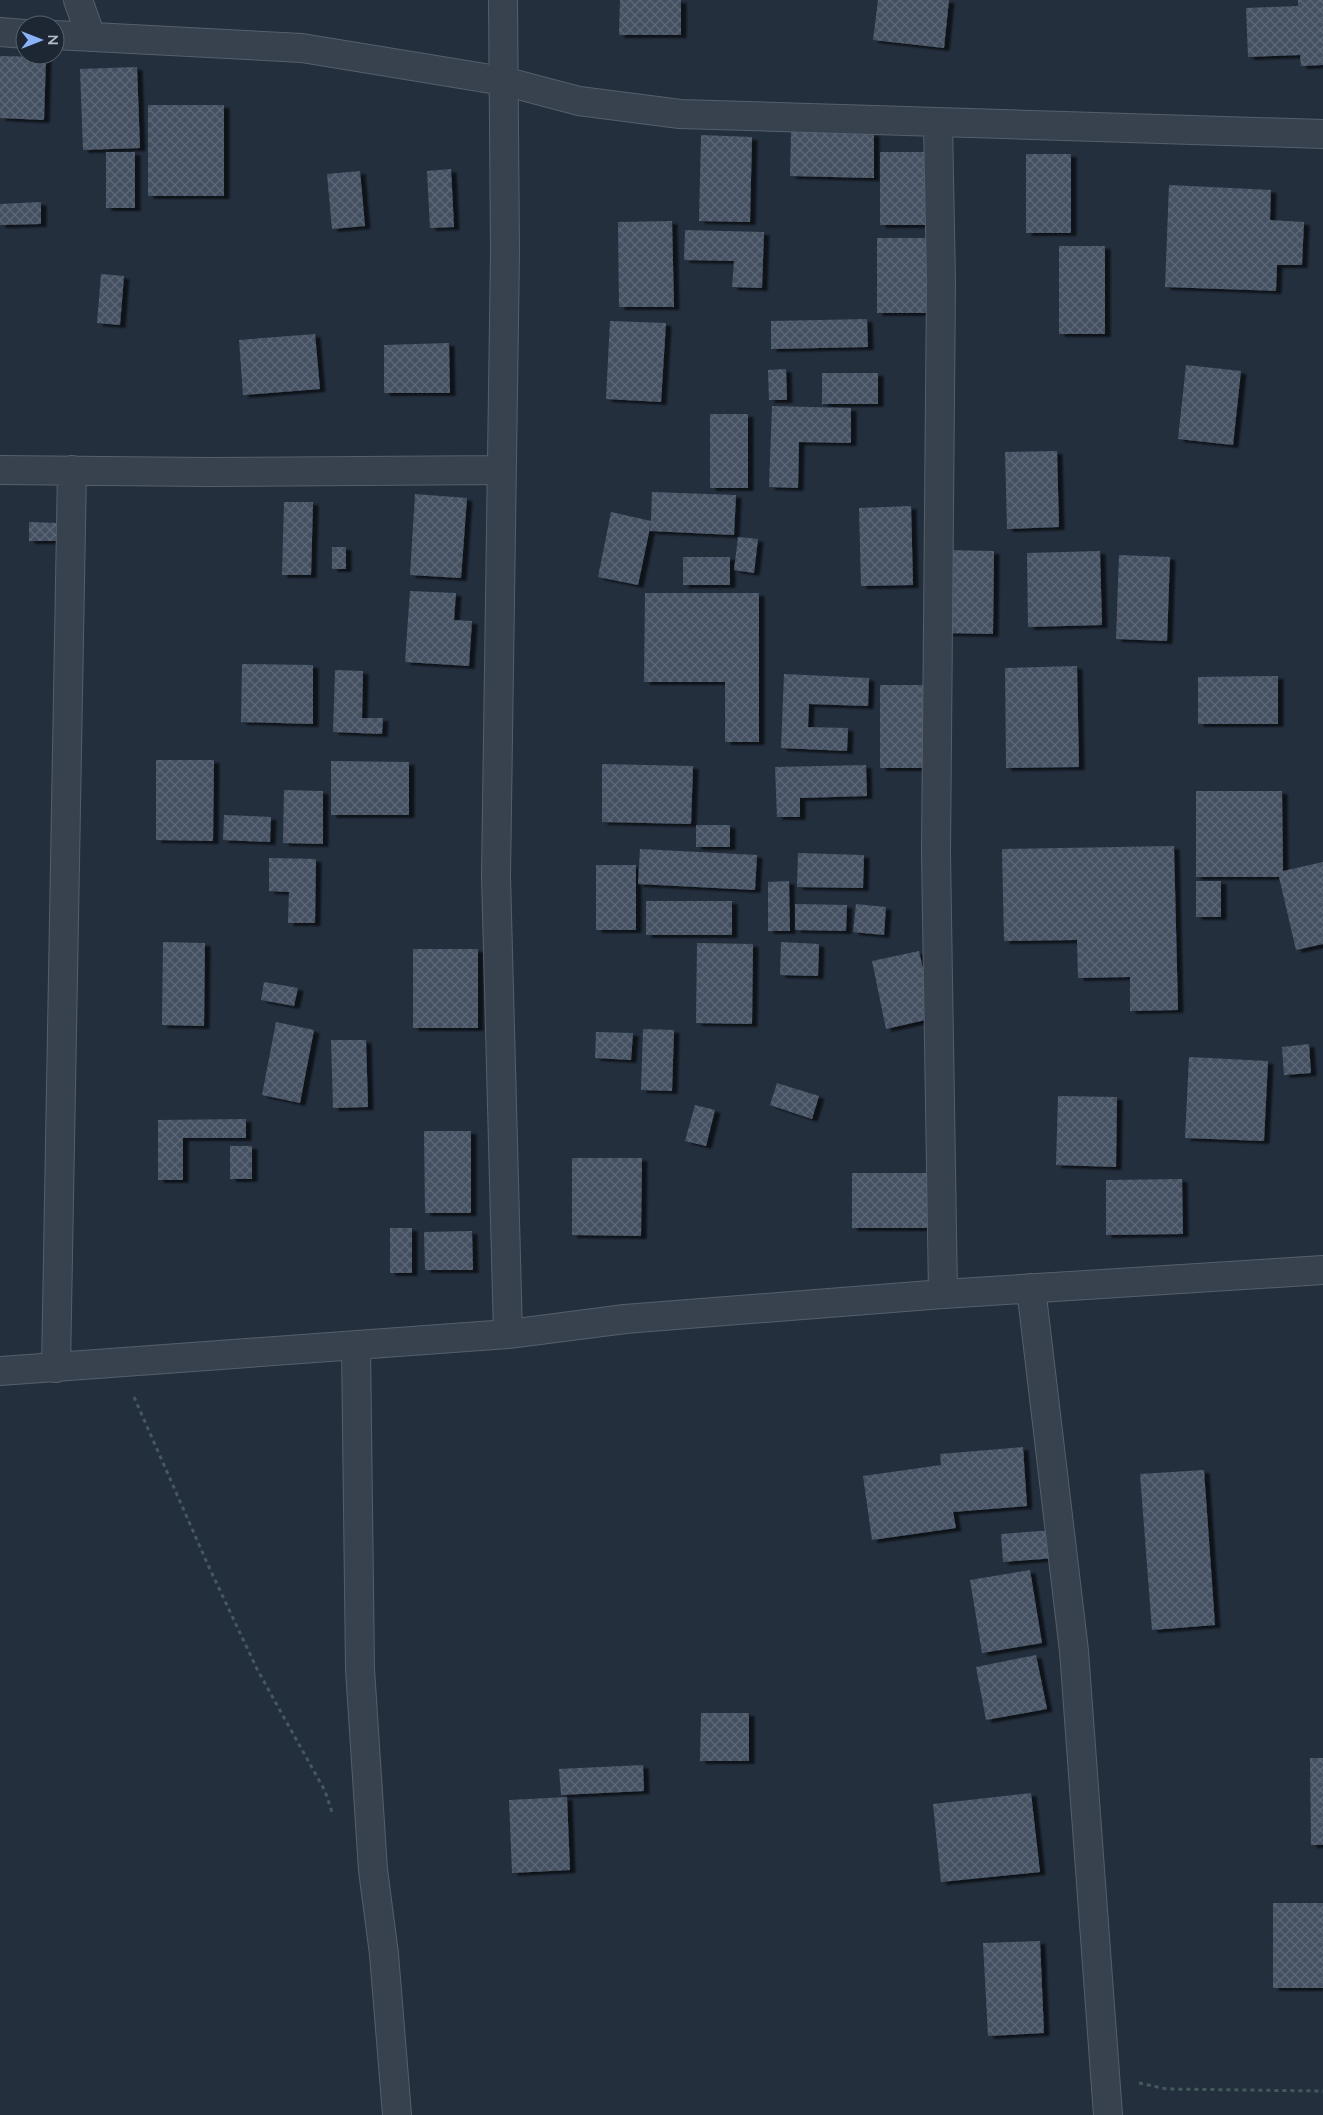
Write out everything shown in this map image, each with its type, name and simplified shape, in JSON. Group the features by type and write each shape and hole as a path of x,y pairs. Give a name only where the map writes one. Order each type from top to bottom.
{"street":[{"path":"78,0 92,37"},
{"path":"503,0 505,252 496,876 508,1334"},
{"path":"0,32 15,33"},
{"path":"65,36 302,48 503,81 579,101 680,114 1323,134"},
{"path":"938,122 940,293 936,853 943,1294"},
{"path":"0,470 208,472 501,470"},
{"path":"56,1368 72,470"},
{"path":"0,1371 119,1364 508,1334 625,1320 943,1294 1323,1270"},
{"path":"1031,1288 1074,1651 1108,2115"},
{"path":"356,1346 360,1669 373,1870 384,1954 397,2115"}],"path":[{"path":"119,1364 212,1574 257,1669 325,1791 334,1818"},
{"path":"1105,2076 1167,2089 1323,2091"}],"building":[{"path":"620,0 681,0 681,35 619,35"},
{"path":"878,0 949,0 944,48 873,40"},
{"path":"1298,0 1323,0 1323,65 1301,66 1300,55 1248,57 1246,8 1298,6"},
{"path":"0,56 15,56 15,65 46,65 44,120 0,118"},
{"path":"137,67 140,148 83,150 80,69"},
{"path":"148,105 224,105 224,196 148,196"},
{"path":"791,132 874,133 874,178 790,176"},
{"path":"701,135 752,137 750,222 699,221"},
{"path":"106,152 135,152 135,208 106,208"},
{"path":"880,152 925,152 925,225 880,225"},
{"path":"1026,154 1071,154 1071,233 1026,233"},
{"path":"451,169 454,227 430,228 427,171"},
{"path":"360,171 365,226 332,229 327,174"},
{"path":"1169,185 1271,190 1270,220 1304,222 1302,265 1277,265 1276,291 1165,287"},
{"path":"41,202 41,224 0,225 0,204"},
{"path":"672,221 674,307 619,307 618,222"},
{"path":"685,230 764,232 762,288 732,287 734,261 684,260"},
{"path":"877,238 927,238 927,313 877,313"},
{"path":"1059,246 1105,246 1105,334 1059,334"},
{"path":"101,274 124,276 120,325 97,323"},
{"path":"867,319 868,347 771,349 771,321"},
{"path":"610,321 666,323 661,402 606,399"},
{"path":"315,334 320,389 243,395 239,340"},
{"path":"449,343 450,393 384,393 384,345"},
{"path":"1186,365 1241,371 1233,445 1178,439"},
{"path":"786,369 787,400 769,400 768,370"},
{"path":"822,373 878,373 878,404 822,404"},
{"path":"772,406 851,408 851,443 799,442 798,488 769,487"},
{"path":"710,414 748,414 748,488 710,488"},
{"path":"1057,451 1059,527 1007,529 1005,452"},
{"path":"652,492 736,495 734,535 650,531 651,523 638,585 598,577 611,512 651,521"},
{"path":"415,494 467,498 461,578 410,575"},
{"path":"284,502 313,502 311,575 282,575"},
{"path":"911,506 913,585 861,586 859,508"},
{"path":"29,522 58,523 57,541 29,541"},
{"path":"738,537 758,539 754,573 734,570"},
{"path":"332,547 346,547 346,569 332,569"},
{"path":"945,550 994,551 993,634 944,633"},
{"path":"1100,551 1102,625 1028,627 1027,553"},
{"path":"1119,555 1170,557 1167,641 1116,639"},
{"path":"683,557 730,557 730,585 683,585"},
{"path":"410,591 456,593 454,620 472,621 469,666 405,662"},
{"path":"645,593 759,593 759,742 725,742 725,682 644,682"},
{"path":"242,664 313,665 313,724 241,722"},
{"path":"1077,666 1079,767 1006,768 1005,668"},
{"path":"335,670 363,671 362,718 383,718 382,734 333,732"},
{"path":"784,674 869,678 868,706 809,704 808,727 848,728 847,751 781,748"},
{"path":"1278,676 1278,724 1198,724 1198,677"},
{"path":"880,685 932,685 932,768 880,768"},
{"path":"156,760 214,760 213,841 156,840"},
{"path":"331,761 409,762 409,815 331,815"},
{"path":"602,764 693,766 691,824 602,822"},
{"path":"866,765 867,796 800,798 800,817 777,817 775,767"},
{"path":"284,790 323,791 323,844 283,843"},
{"path":"1196,791 1282,791 1283,871 1323,862 1323,944 1296,950 1279,877 1196,877"},
{"path":"224,815 271,817 270,842 223,840"},
{"path":"696,825 730,825 730,847 696,847"},
{"path":"1174,846 1178,1010 1130,1011 1130,977 1078,978 1077,940 1004,941 1002,849"},
{"path":"640,849 757,855 755,890 638,884"},
{"path":"798,853 864,855 863,888 797,887"},
{"path":"269,858 316,859 315,923 288,923 289,892 269,891"},
{"path":"596,865 636,865 636,930 596,930"},
{"path":"789,881 790,931 768,931 768,882"},
{"path":"1196,881 1221,881 1221,917 1196,917"},
{"path":"646,901 732,901 732,935 646,935"},
{"path":"795,904 847,905 846,931 795,930"},
{"path":"856,904 886,907 884,935 853,932"},
{"path":"163,942 205,943 204,1026 162,1025"},
{"path":"781,942 819,944 818,976 780,975"},
{"path":"697,943 753,944 752,1024 696,1023"},
{"path":"413,949 478,949 478,1028 413,1028"},
{"path":"919,951 934,1018 886,1029 872,961"},
{"path":"264,982 298,988 294,1006 261,1000"},
{"path":"276,1022 314,1030 300,1103 262,1095"},
{"path":"643,1029 674,1030 672,1091 641,1090"},
{"path":"596,1032 633,1033 631,1060 595,1058"},
{"path":"331,1040 366,1040 368,1107 333,1108"},
{"path":"1309,1044 1311,1073 1284,1075 1282,1047"},
{"path":"1189,1057 1268,1061 1264,1141 1185,1138"},
{"path":"777,1083 819,1096 812,1119 770,1105"},
{"path":"1058,1096 1117,1097 1116,1167 1056,1165"},
{"path":"695,1105 715,1110 706,1146 685,1141"},
{"path":"246,1119 246,1138 183,1138 183,1180 158,1180 158,1120"},
{"path":"424,1131 471,1131 471,1213 425,1213"},
{"path":"230,1146 252,1146 252,1179 230,1179"},
{"path":"572,1158 642,1158 641,1236 572,1235"},
{"path":"852,1173 933,1173 933,1228 852,1228"},
{"path":"1182,1179 1183,1234 1106,1235 1106,1180"},
{"path":"390,1228 412,1228 412,1273 390,1273"},
{"path":"472,1231 473,1270 425,1270 424,1232"},
{"path":"1023,1447 1027,1506 953,1512 956,1528 872,1540 863,1476 941,1465 940,1454"},
{"path":"1204,1470 1215,1625 1152,1630 1140,1474"},
{"path":"1054,1530 1056,1558 1003,1562 1001,1534"},
{"path":"1030,1570 1042,1643 982,1653 970,1580"},
{"path":"1036,1655 1047,1709 986,1720 976,1667"},
{"path":"701,1713 749,1713 749,1761 700,1761"},
{"path":"1310,1758 1323,1758 1323,1845 1311,1845"},
{"path":"643,1765 644,1791 561,1795 559,1769"},
{"path":"1031,1793 1040,1872 941,1882 933,1804"},
{"path":"567,1797 570,1870 512,1873 509,1800"},
{"path":"1273,1903 1323,1903 1323,1988 1273,1988"},
{"path":"1040,1941 1044,2033 988,2036 983,1943"}]}
